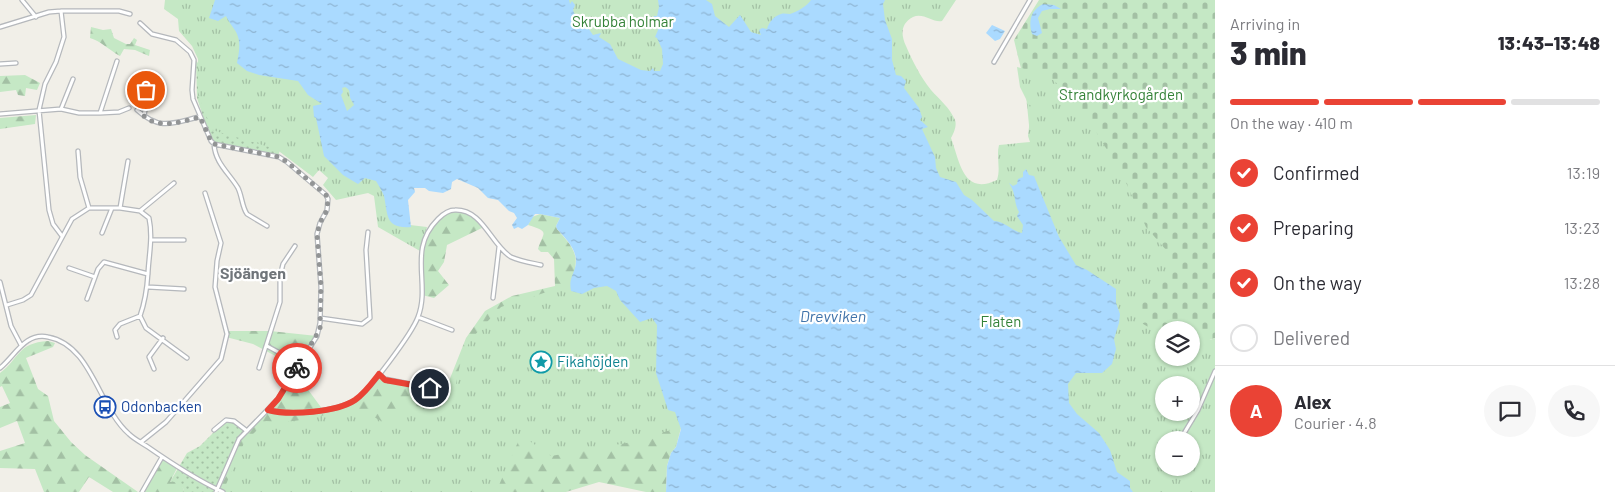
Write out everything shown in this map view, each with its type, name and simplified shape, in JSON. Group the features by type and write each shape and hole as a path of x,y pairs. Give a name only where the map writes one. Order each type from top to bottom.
{"street":[{"path":"22,0 36,17"},
{"path":"994,62 1030,0"},
{"path":"61,11 64,37 56,62 45,84 39,110 49,210 53,224 62,236"},
{"path":"0,26 49,12 117,11 130,14"},
{"path":"140,22 152,34 176,40 190,52 194,64 192,90 200,117 214,144 215,153 222,168 239,190 247,214 267,226"},
{"path":"100,113 117,61"},
{"path":"0,64 16,63"},
{"path":"61,109 73,79"},
{"path":"140,87 148,93 144,116"},
{"path":"0,114 61,109 79,113 100,113 119,112 129,108"},
{"path":"137,110 147,120 160,124 200,117"},
{"path":"214,144 279,157 326,195 328,199 327,210 317,234 321,286 320,329 278,399 236,444 217,491"},
{"path":"78,151 80,177 89,208"},
{"path":"120,208 128,161"},
{"path":"140,211 174,182"},
{"path":"141,442 166,422 221,359 227,334 215,287 217,261 221,243 205,193"},
{"path":"7,305 23,300 31,295 72,219 89,208 120,208 140,211 149,218 152,231 148,287 140,316 146,328 163,338 187,358"},
{"path":"102,233 112,208"},
{"path":"268,410 286,413 321,411 347,404 355,400 367,389 402,345 418,317 422,299 421,256 429,232 445,213 452,210 460,210 475,217 513,258 541,265"},
{"path":"320,318 362,324 370,318 366,250 368,232"},
{"path":"151,240 184,240"},
{"path":"259,368 280,302 280,276 283,264 295,246"},
{"path":"493,298 500,246"},
{"path":"87,299 98,269 104,262 148,274"},
{"path":"69,268 96,277"},
{"path":"0,282 12,326 21,345"},
{"path":"148,287 184,289"},
{"path":"117,337 115,330 120,324 140,316"},
{"path":"418,317 452,330"},
{"path":"0,368 21,345 34,337 47,336 64,342 83,361 111,414 129,435 217,491 224,492"},
{"path":"154,369 149,358 163,338"},
{"path":"267,346 300,364"},
{"path":"1185,431 1198,410 1215,371"},
{"path":"379,374 385,380 442,390"},
{"path":"214,430 226,420 234,421 247,431"},
{"path":"142,492 162,457"}],"green space":[{"name":"Drevviken","path":"165,0 956,0 942,21 935,21 920,16 913,17 904,26 903,38 920,74 955,120 955,129 951,138 965,174 977,184 986,184 997,180 999,145 1030,142 1028,136 1031,109 1020,87 1017,67 1048,75 1065,91 1087,117 1123,176 1146,227 1167,251 1170,275 1145,292 1138,321 1155,329 1155,366 1200,366 1200,338 1210,340 1215,338 1215,492 1001,492 459,51 396,160 410,225 427,227 420,251 378,227 374,196 368,193 336,200 323,185 328,178 319,170 313,177 276,149 212,130 198,95 198,59 192,46 179,31 178,19 164,9"},
{"name":"Strandkyrkogården","path":"1039,0 1215,0 1215,338 1200,342 1200,321 1155,321 1155,344 1140,345 1031,145 1025,85 1014,40"},
{"path":"91,27 103,30 111,29 114,38 126,44 130,44 134,38 137,40 135,45 150,50 149,56 135,50 124,49 120,56 98,41 90,38"},
{"path":"196,60 208,79 281,146 278,157 214,144 211,141 197,98"},
{"path":"25,75 40,83 37,90 26,88 25,96 18,95 16,90 0,92 0,76"},
{"path":"36,115 35,124 0,129 0,118"},
{"path":"460,210 475,217 484,227 447,245 444,262 438,271 449,285 434,298 422,295 421,256 429,232 445,213"},
{"path":"540,214 560,218 556,226 574,251 575,268 675,412 681,428 676,447 671,453 667,466 666,492 646,492 599,482 566,492 217,492 236,445 268,410 295,372 323,410 355,400 379,374 385,379 440,390 449,381 466,338 485,311 512,296 555,286 554,259 548,252 541,252 538,249 544,233 540,229 528,225 532,217"},
{"path":"659,255 732,411 632,442 551,456 521,435 496,492 230,492 224,489 244,443 266,421 297,421 353,406 389,425 407,407 417,406 432,409 436,396 453,398 460,365 466,348 473,337 501,307"},
{"path":"226,331 270,331 317,336 298,368 253,344 226,337"},
{"path":"48,341 55,343 53,347 26,358 38,389 48,396 54,421 71,442 85,455 138,492 113,492 89,477 79,492 44,492 35,469 0,468 0,451 25,443 17,421 0,428 0,407 10,403 2,386 0,387 0,373 24,348 38,342"},
{"path":"226,420 234,421 247,431 216,492 184,492 183,488 170,482 187,453 200,446"},
{"path":"162,457 178,466 170,482 178,482 184,492 142,492"}],"water":[{"name":"Drevviken","path":"215,0 569,0 570,4 572,1 575,5 573,10 576,18 581,18 593,35 601,33 599,37 610,44 618,59 641,70 650,71 653,68 654,71 660,71 663,64 662,49 655,37 658,30 657,24 652,23 654,16 657,16 658,0 706,0 712,4 715,16 729,27 740,15 751,32 761,35 759,30 762,28 767,29 770,22 776,16 796,12 811,0 885,0 883,4 885,20 892,39 892,60 896,75 901,76 906,81 904,88 919,108 922,117 920,120 928,127 922,129 935,157 936,168 940,177 956,182 964,195 994,221 1022,233 1023,225 1017,216 1019,212 1009,183 1013,186 1017,184 1018,179 1023,177 1023,172 1026,169 1029,175 1034,176 1059,237 1076,265 1116,289 1116,303 1120,314 1114,339 1116,349 1112,364 1102,373 1076,373 1068,384 1069,403 1077,414 1099,433 1110,450 1117,472 1130,481 1130,488 1133,492 666,492 667,466 671,453 676,447 681,429 675,412 668,410 656,373 657,325 652,318 640,322 620,300 616,291 607,286 594,288 582,294 571,291 576,257 571,246 557,229 556,226 560,218 535,214 528,225 522,229 518,227 514,229 512,225 517,218 514,213 509,211 498,200 488,198 478,188 457,179 452,182 451,189 443,193 429,191 425,188 414,188 415,192 408,200 411,227 396,226 387,215 384,196 376,181 365,178 358,184 343,175 324,156 313,106 322,104 308,95 298,81 259,75 247,71 237,63 239,41 226,16 218,21 209,18","holes":["345,87 349,90 350,98 354,105 347,111 341,95 343,92 342,88"]},
{"path":"1043,4 1054,5 1061,9 1042,11 1038,18 1042,33 1037,36 1032,34 1031,16"},
{"path":"992,25 1005,31 1000,39 995,41 986,33"}],"way so far":[{"path":"146,90 148,95 144,116 147,120 160,124 200,117 214,144 279,157 326,195 328,199 327,210 320,223 316,241 321,272 320,329 297,368"}],"place":[{"name":"Fikahöjden","path":"541,362"},
{"name":"Odonbacken","path":"105,407"}],"district":[{"name":"Sjöängen","path":"253,273"}],"route":[{"path":"297,368 278,399 268,410 286,413 308,412 321,411 347,404 355,400 367,389 379,374 385,380 430,388"}],"park label":[{"name":"Skrubba holmar","path":"623,22"},
{"name":"Flaten","path":"1001,322"}]}
